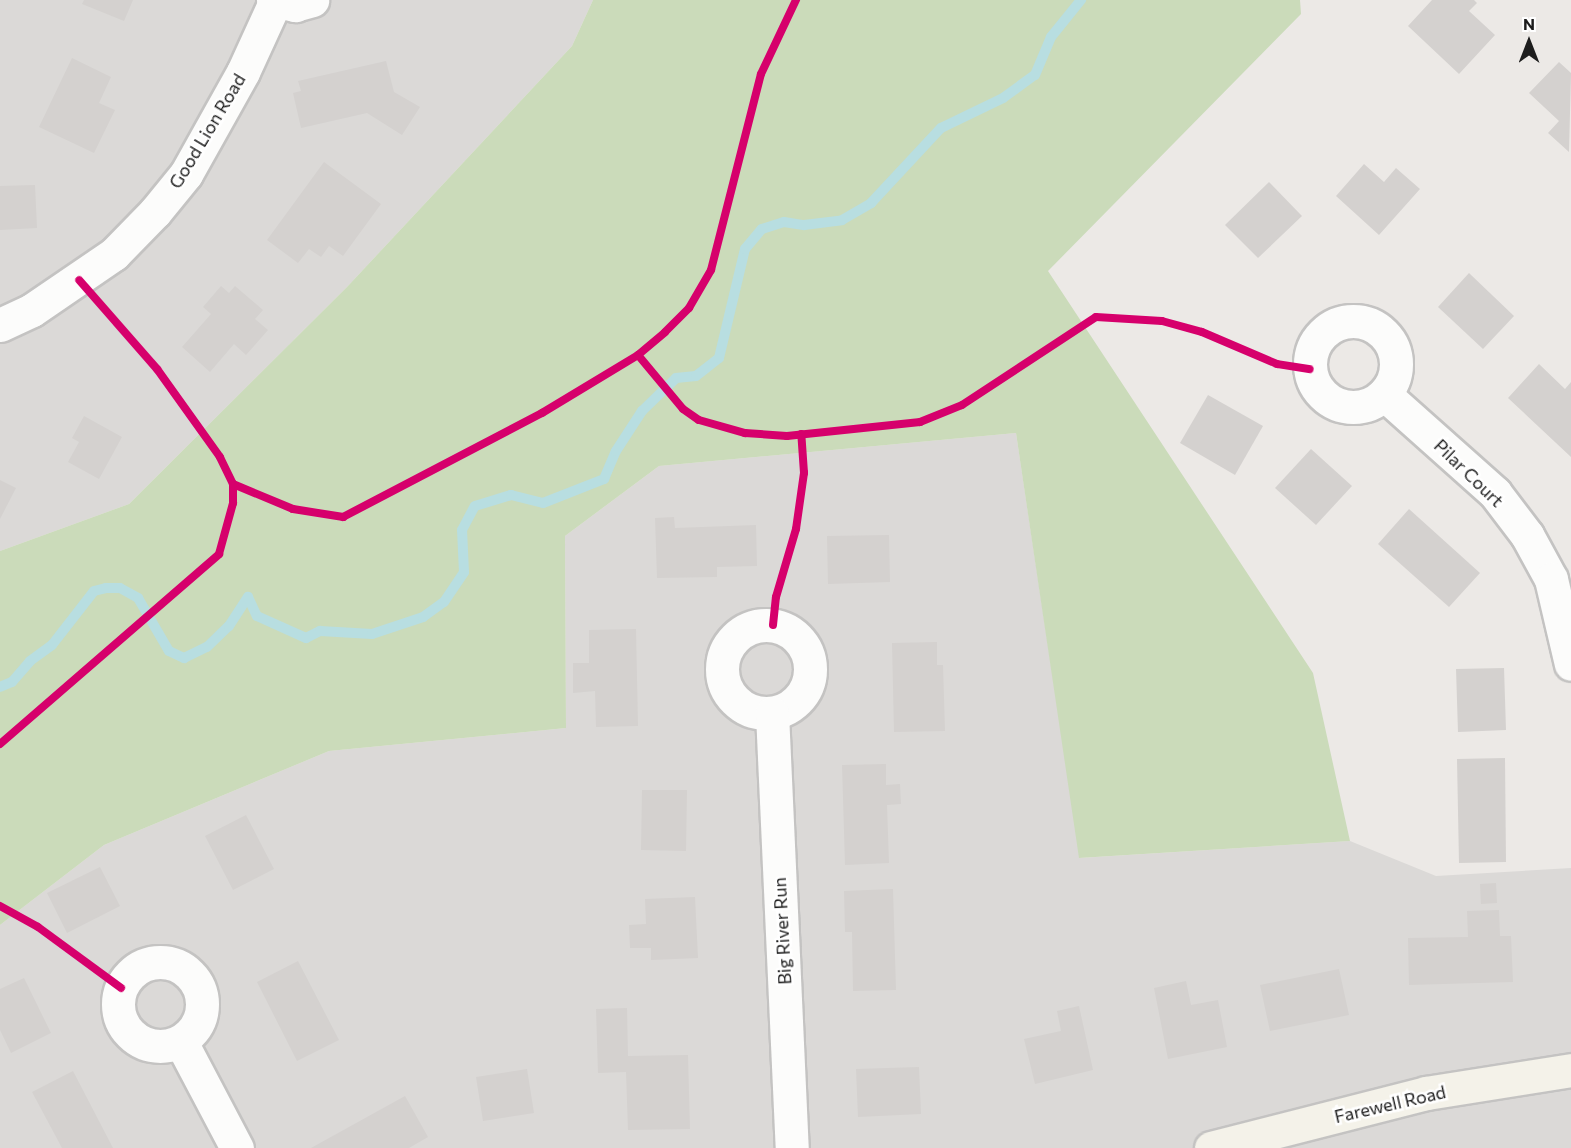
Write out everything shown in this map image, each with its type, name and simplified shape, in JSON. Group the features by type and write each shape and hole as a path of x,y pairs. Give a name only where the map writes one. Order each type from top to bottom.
{"street":[{"name":"Good Lion Road","path":"0,325 32,310 114,254 155,212 186,174 243,72 274,1 295,5 312,0"},
{"name":"Pilar Court","path":"1384,394 1495,494 1527,535 1551,579 1571,664"},
{"name":"Big River Run","path":"772,713 792,1148"},
{"path":"181,1042 237,1148"},
{"name":"Farewell Road","path":"1211,1148 1426,1093 1571,1070"}],"shaded area":[{"path":"0,0 593,0 572,46 347,287 129,504 0,551"},
{"path":"1016,433 1080,858 1350,841 1436,876 1571,868 1571,1148 0,1148 0,925 104,845 329,751 566,728 565,536 659,466"}],"green space":[{"path":"593,0 1300,0 1301,14 1048,271 1313,673 1350,841 1079,858 1016,433 659,466 565,536 566,728 329,751 104,845 0,925 0,551 129,504 347,287 572,46"}],"building":[{"path":"84,0 133,0 124,21 82,4"},
{"path":"1432,0 1474,0 1477,3 1469,11 1495,35 1459,74 1408,26"},
{"path":"72,58 111,77 99,103 115,110 94,153 39,127"},
{"path":"386,61 394,92 420,107 402,135 367,113 301,128 293,93 301,91 298,81"},
{"path":"1559,62 1571,73 1569,152 1548,133 1559,121 1529,93"},
{"path":"324,162 381,204 343,256 329,246 321,257 309,249 298,263 267,240"},
{"path":"1364,164 1384,182 1396,168 1420,189 1379,235 1336,196"},
{"path":"1269,182 1302,216 1258,258 1225,225"},
{"path":"35,185 37,228 0,230 0,186"},
{"path":"1469,273 1514,316 1483,349 1438,307"},
{"path":"221,286 229,293 235,286 263,310 255,319 268,330 246,355 234,344 210,372 182,347 211,314 203,307"},
{"path":"1539,364 1565,389 1571,382 1571,457 1508,398"},
{"path":"1208,395 1263,426 1235,475 1180,443"},
{"path":"84,416 122,437 99,479 68,462 79,442 72,438"},
{"path":"1311,449 1352,486 1316,525 1275,488"},
{"path":"0,480 16,488 0,519"},
{"path":"1409,509 1480,573 1449,607 1378,544"},
{"path":"674,517 675,528 756,525 757,566 717,567 717,577 657,578 655,518"},
{"path":"889,535 890,582 828,584 827,536"},
{"path":"636,629 638,726 596,727 595,691 573,693 573,663 589,663 589,630"},
{"path":"937,642 937,665 943,665 945,731 894,732 892,643"},
{"path":"1504,668 1506,730 1458,732 1456,669"},
{"path":"1505,758 1506,862 1459,863 1457,759"},
{"path":"886,764 886,785 900,784 901,804 887,805 889,863 845,865 842,765"},
{"path":"642,790 687,790 686,851 641,850"},
{"path":"246,815 274,869 233,890 205,836"},
{"path":"100,867 120,906 67,933 47,893"},
{"path":"1496,883 1497,903 1481,904 1480,884"},
{"path":"893,889 896,990 853,991 852,932 845,932 844,891"},
{"path":"695,897 698,958 651,960 651,948 630,948 629,925 646,924 645,899"},
{"path":"1499,910 1500,936 1511,936 1513,982 1409,985 1408,938 1468,937 1467,911"},
{"path":"298,961 339,1040 297,1061 257,982"},
{"path":"1339,969 1349,1015 1270,1031 1260,985"},
{"path":"24,978 51,1033 11,1053 0,1030 0,989"},
{"path":"1186,981 1191,1005 1218,1000 1227,1047 1168,1059 1154,988"},
{"path":"1079,1006 1093,1070 1035,1084 1024,1039 1061,1031 1057,1011"},
{"path":"627,1008 628,1056 688,1055 690,1129 628,1130 626,1072 598,1073 596,1009"},
{"path":"919,1067 921,1114 858,1117 856,1069"},
{"path":"527,1069 534,1113 483,1121 476,1077"},
{"path":"73,1071 113,1148 62,1148 32,1092"},
{"path":"405,1096 428,1137 409,1148 311,1148"}],"waterway":[{"path":"0,687 12,682 30,661 52,645 94,591 106,588 120,588 138,598 169,651 184,658 207,647 229,626 248,597 257,616 306,638 320,631 372,634 423,617 444,602 464,572 462,530 475,506 511,495 543,503 604,479 616,451 642,411 676,378 696,376 719,358 745,249 762,229 784,222 804,225 842,220 871,203 941,128 1003,98 1035,75 1051,37 1081,0"}],"cycle path":[{"path":"233,484 293,509 343,517 542,413 638,355 665,332 689,308 711,270 761,74 796,0"},
{"path":"0,744 219,554 233,503 233,484 220,457 157,369 79,280"},
{"path":"638,355 683,409 699,420 745,433 787,436 920,422 962,405 1096,317 1162,321 1202,332 1277,364 1310,369"},
{"path":"773,625 776,597 796,529 804,473 801,434"},
{"path":"0,906 38,927 121,988"}]}
